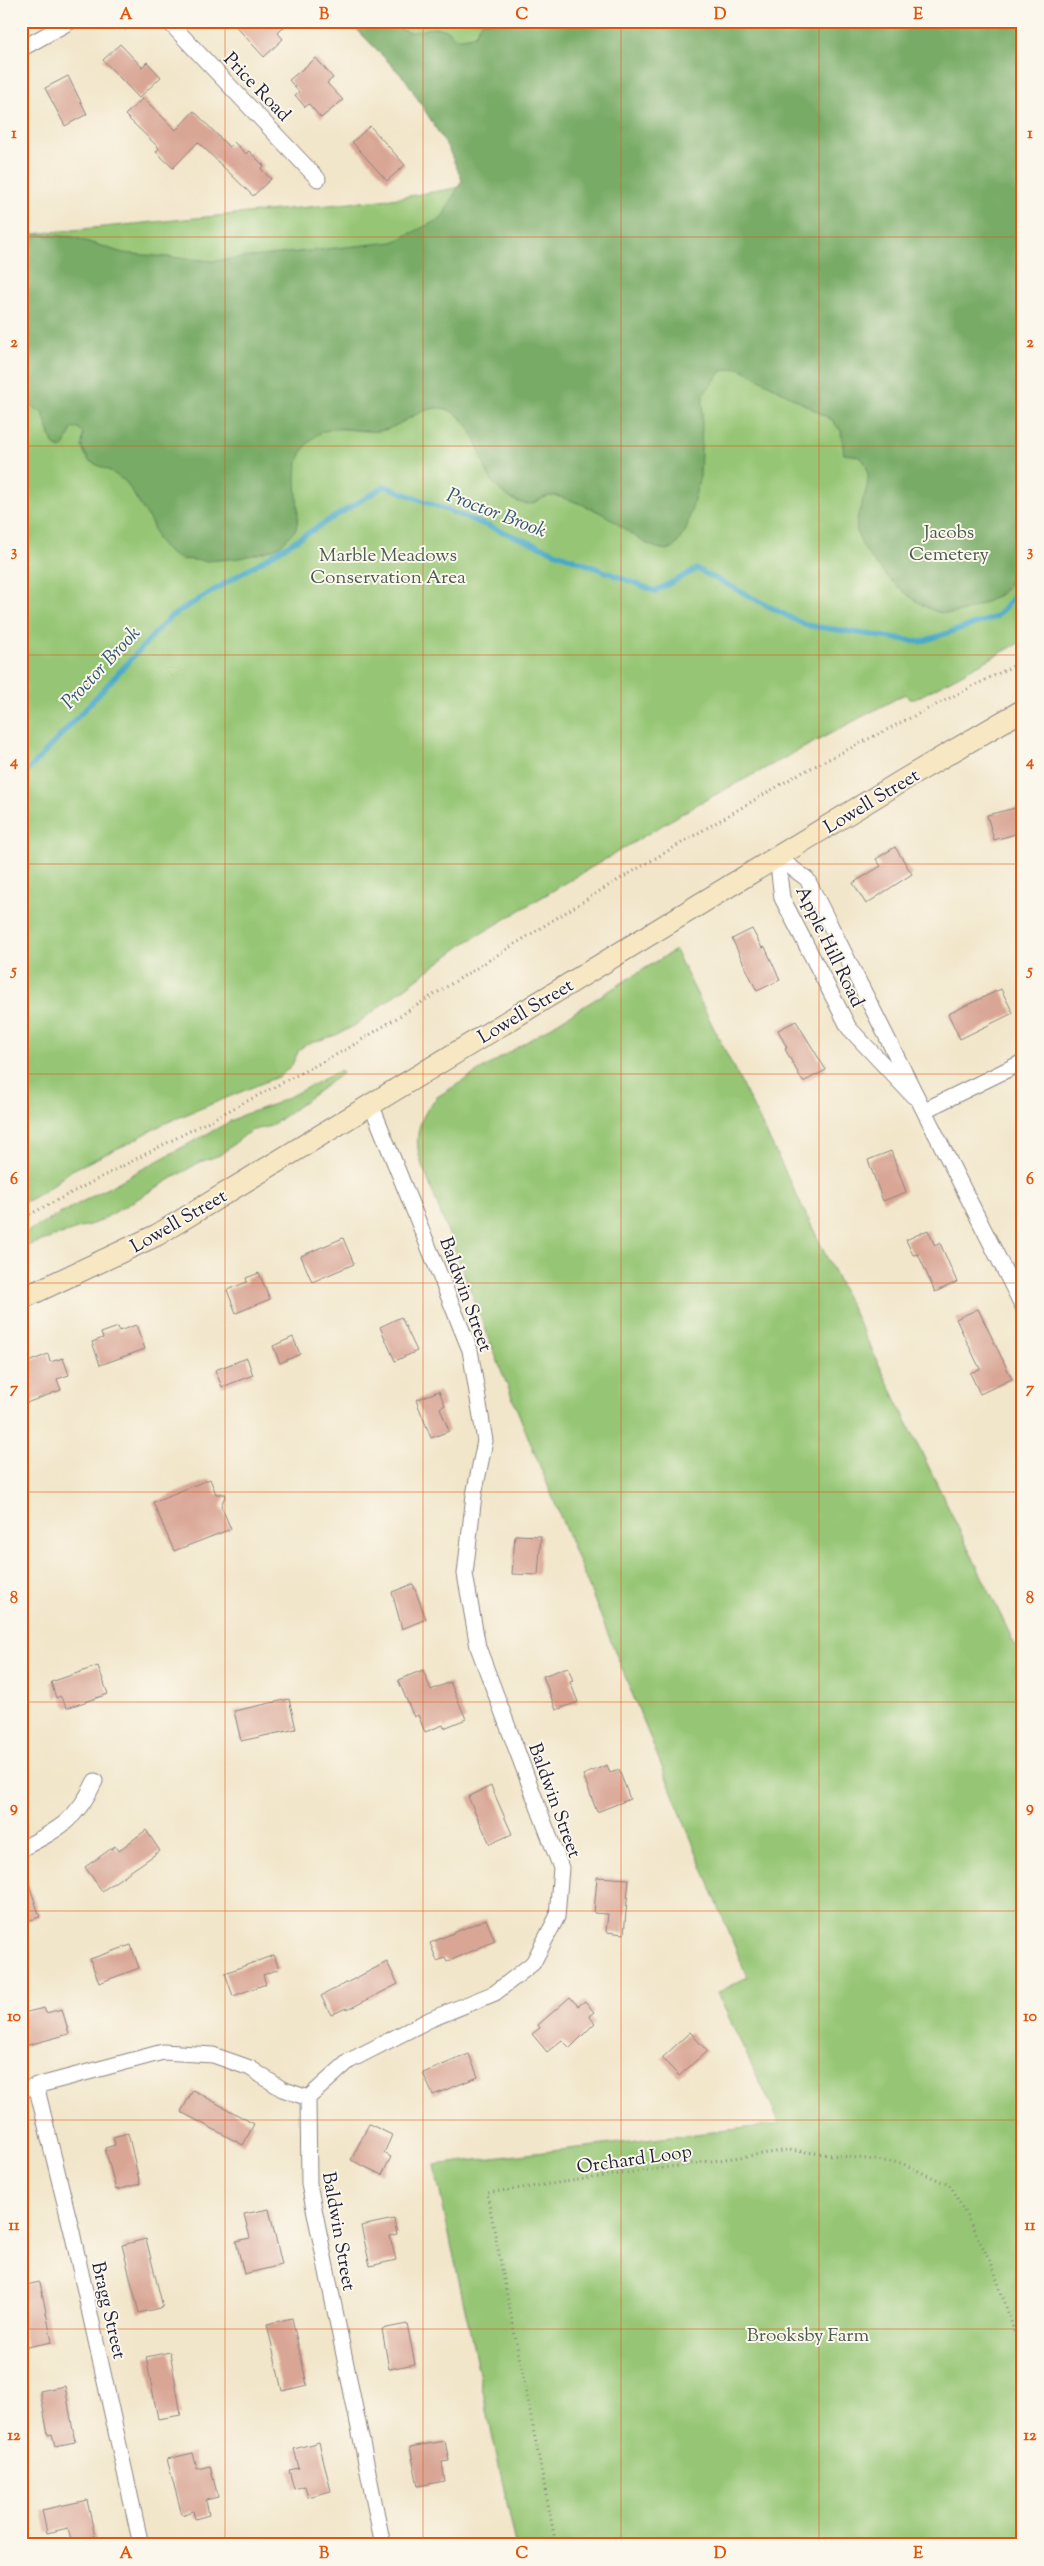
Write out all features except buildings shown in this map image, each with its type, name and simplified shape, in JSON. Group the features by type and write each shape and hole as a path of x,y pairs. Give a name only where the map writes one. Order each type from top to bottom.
{"main road":[{"name":"Lowell Street","path":"21,1299 157,1235 777,857 1023,710"}],"street":[{"path":"21,49 71,21"},
{"name":"Price Road","path":"168,21 318,179"},
{"name":"Apple Hill Road","path":"777,857 782,898 850,1028 925,1110"},
{"name":"Apple Hill Road","path":"777,857 807,879 1023,1307"},
{"path":"925,1110 1023,1062"},
{"name":"Baldwin Street","path":"371,1104 470,1350 485,1440 474,1495 465,1574 468,1592 478,1646 561,1868 558,1917 533,1963 495,1993 431,2019 349,2061 308,2098 309,2184 383,2545"},
{"path":"21,1849 54,1832 71,1818 85,1802 95,1781"},
{"path":"28,2088 163,2052 171,2052 213,2055 250,2068 282,2089 308,2098"},
{"name":"Bragg Street","path":"28,2088 72,2232 141,2545"}],"path":[{"path":"21,1219 347,1049 603,889 797,775 1023,661"},
{"name":"Orchard Loop","path":"556,2545 486,2193 789,2150 901,2163 951,2186 993,2267 1023,2358"}],"green space":[{"path":"349,21 503,21 406,80"},
{"name":"Jacobs Cemetery","path":"349,21 400,21 401,29 407,32 439,28 449,32 456,38 460,38 475,35 479,26 485,21 900,21 908,28 914,27 921,21 1023,21 1023,553 1002,592 975,607 955,613 940,612 913,599 888,578 868,553 857,531 858,515 868,484 867,468 861,458 844,454 841,431 832,420 740,368 722,371 703,395 700,477 686,530 673,549 654,547 635,537 601,513 567,499 549,496 528,504 518,502 509,497 491,479 474,437 461,418 451,411 435,408 419,413 388,429 372,431 332,429 320,433 312,439 300,457 296,470 298,521 296,529 280,546 240,558 207,561 180,559 169,553 157,539 152,524 126,482 110,471 89,461 82,448 83,433 78,428 72,429 65,445 60,449 53,444 43,413 21,402 21,233 73,237 123,253 213,261 393,242 442,218 462,180 448,148 406,80"},
{"name":"Marble Meadows Conservation Area","path":"811,128 963,612 1001,594 1008,587 1023,553 1023,641 915,699 910,699 905,694 696,805 462,945 354,1026 336,1035 305,1045 299,1050 292,1065 282,1075 163,1124 129,1143 72,1170 42,1193 21,1204 21,235 391,199"},
{"name":"Brooksby Farm","path":"675,950 782,1165 1023,1661 1023,2545 516,2545 434,2165 780,2124 717,1993 747,1977 505,1380 421,1162 418,1136 422,1120 437,1097"},
{"path":"341,1070 343,1073 271,1126 250,1131 220,1155 200,1162 98,1222 21,1248 21,1235 242,1115 275,1104"}],"waterway":[{"name":"Proctor Brook","path":"21,775 25,774 170,617 385,486 655,591 697,569 805,625 920,642 996,617 1023,587"}]}
